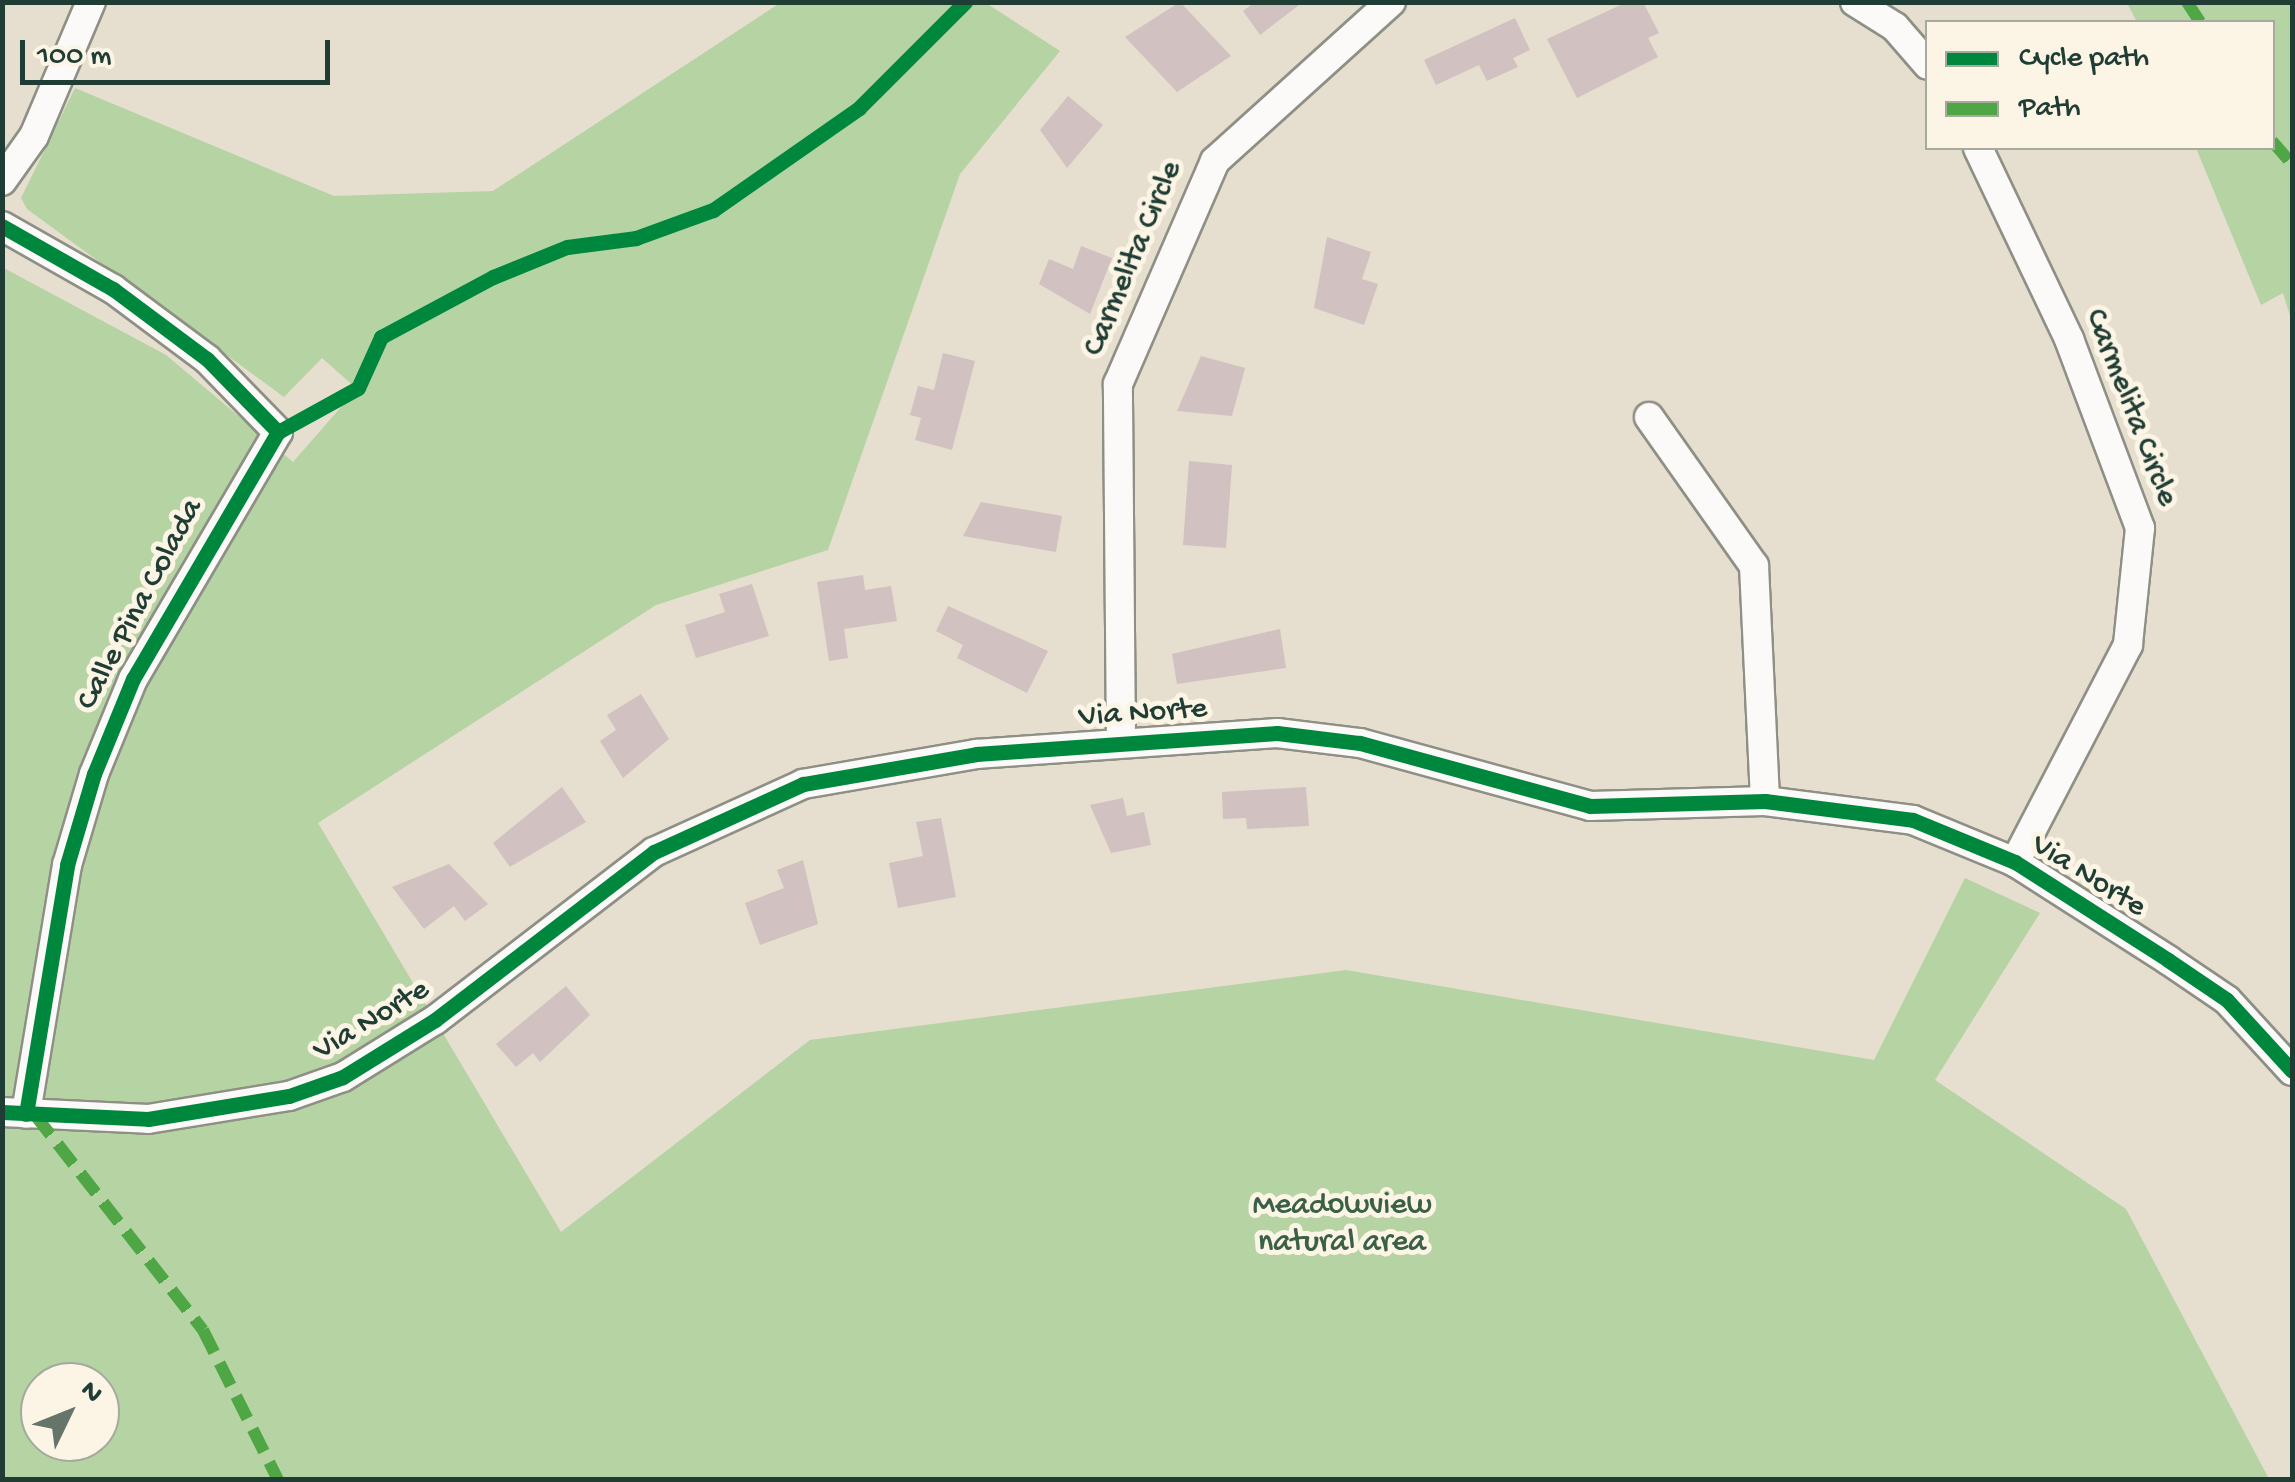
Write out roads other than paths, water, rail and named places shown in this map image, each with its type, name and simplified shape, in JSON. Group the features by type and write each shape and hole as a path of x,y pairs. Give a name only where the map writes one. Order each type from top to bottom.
{"street":[{"path":"2,181 34,136 92,2"},
{"name":"Carmelita Circle","path":"1120,743 1118,384 1214,161 1391,2"},
{"path":"1855,2 1895,27 1925,62"},
{"name":"Carmelita Circle","path":"1979,150 2069,339 2140,528 2128,645 2015,862"},
{"name":"Calle Pina Colada","path":"2,226 113,289 207,359 278,432 133,679 94,774 67,864 14,1113"},
{"path":"1649,416 1754,566 1766,801"},
{"name":"Via Norte","path":"14,1113 148,1119 289,1096 343,1077 434,1020 654,852 744,807 884,767 1120,743 1277,733 1360,743 1590,806 1678,811 1766,801 1913,820 2015,862 2227,1000 2292,1071"}],"park label":[{"name":"Meadowview natural area","path":"1342,1226"}]}
